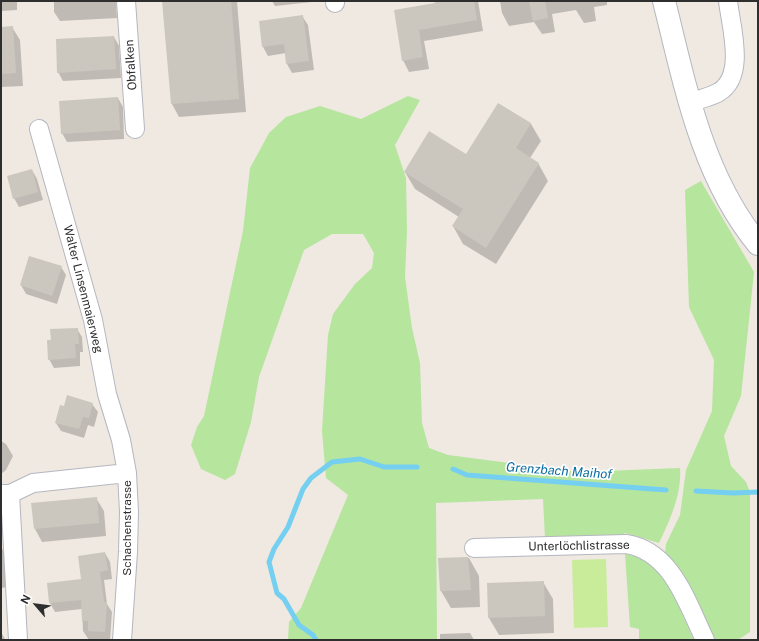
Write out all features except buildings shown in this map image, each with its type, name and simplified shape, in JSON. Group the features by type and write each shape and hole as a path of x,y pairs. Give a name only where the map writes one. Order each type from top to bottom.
{"main road":[{"path":"664,1 690,103 720,186 743,226 758,244"}],"street":[{"name":"Obfalken","path":"126,1 135,129"},
{"path":"690,103 719,92 729,83 734,70 735,56 728,1"},
{"name":"Walter Linsenmaierweg","path":"39,130 93,320 107,394 122,440 127,473"},
{"name":"Schachenstrasse","path":"5,494 33,483 127,473 129,539 122,640"},
{"path":"5,494 18,640"},
{"name":"Unterlöchlistrasse","path":"474,548 626,544 643,548 661,561 674,577 705,640"}],"green space":[{"path":"408,96 420,100 395,145 406,178 407,231 405,277 412,328 420,363 422,423 429,448 448,455 579,472 680,468 677,497 671,516 659,543 625,533 621,537 545,538 543,499 436,503 437,640 288,640 289,622 301,608 348,495 326,478 322,431 328,335 333,314 355,284 372,268 374,253 363,234 332,234 304,250 259,377 251,422 235,474 225,480 201,469 191,445 197,427 204,416 243,231 250,168 269,133 286,117 320,106 361,119"},
{"path":"701,181 754,272 741,396 724,436 731,466 746,482 750,492 750,632 738,640 709,640 675,563 665,553 666,544 680,515 686,470 712,411 714,360 689,307 685,190"},
{"path":"625,554 648,561 660,573 672,591 694,640 639,640 639,629 630,627"},
{"path":"606,559 608,627 574,628 572,560"}],"waterway":[{"name":"Grenzbach Maihof","path":"316,640 313,635 299,625 284,599 277,593 269,562 274,549 288,527 303,489 311,478 332,462 360,459 384,467 417,467"},
{"name":"Grenzbach Maihof","path":"453,469 467,475 666,490"},
{"name":"Grenzbach Maihof","path":"696,491 733,493 758,492"}]}
